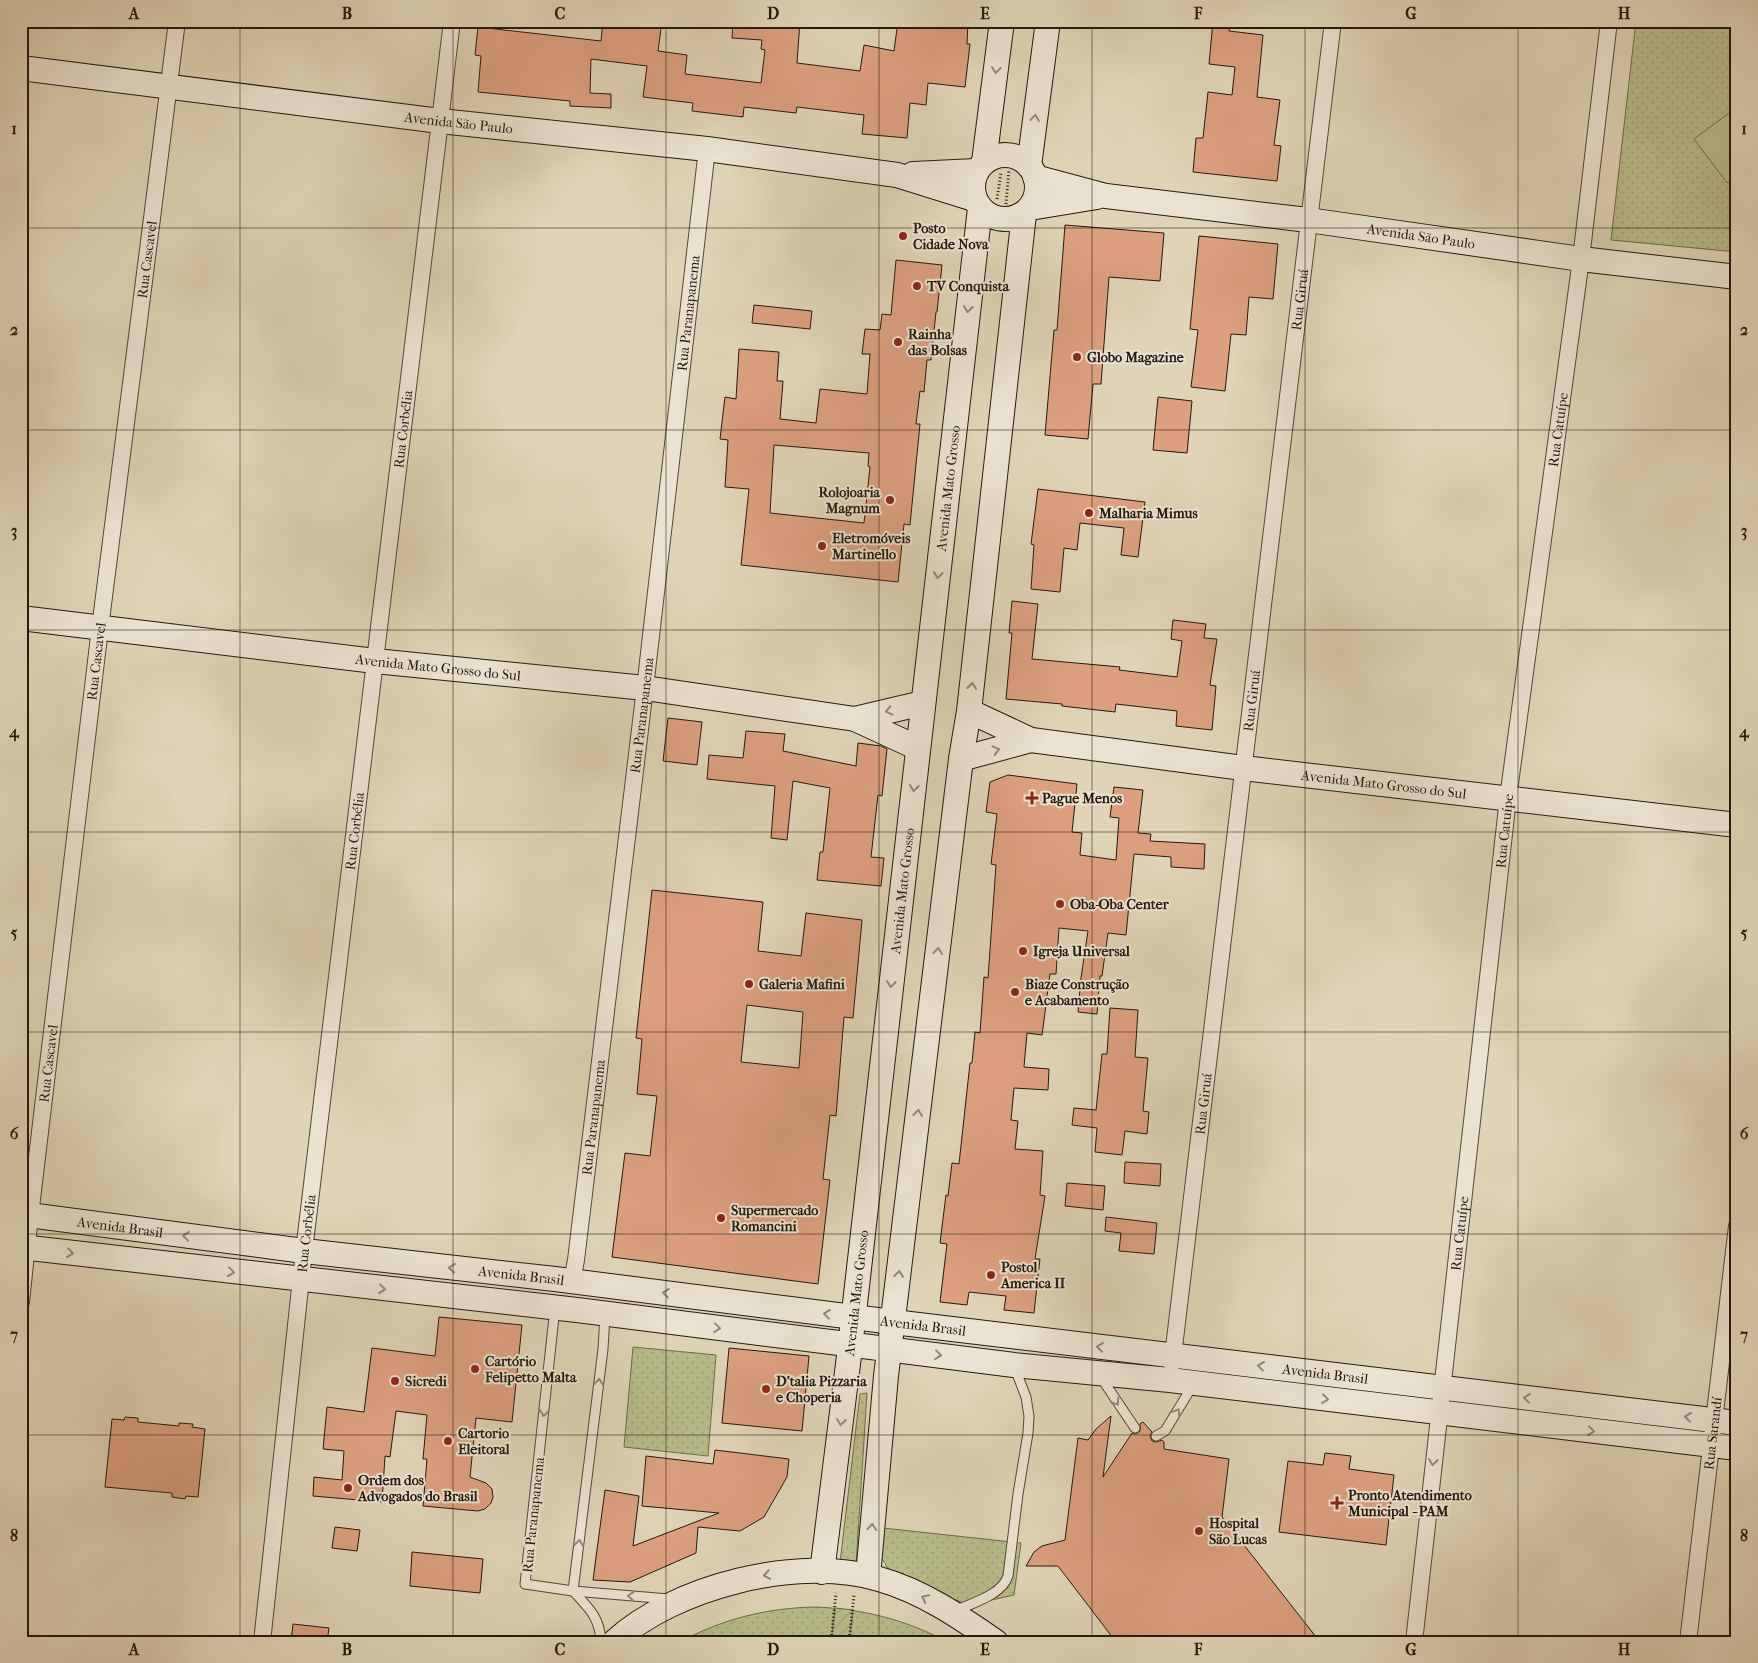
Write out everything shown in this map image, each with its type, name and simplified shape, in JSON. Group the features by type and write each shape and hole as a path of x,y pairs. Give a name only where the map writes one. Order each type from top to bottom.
{"street":[{"name":"Rua Cascavel","path":"21,1302 26,1215 177,21"},
{"name":"Rua Corbélia","path":"262,1642 304,1251 452,21"},
{"path":"1002,21 980,166 972,183 977,203 987,214 1005,220 1015,218 1027,211"},
{"path":"846,1573 890,1349 961,759 969,711 1027,211 1037,192 1032,171 1048,21"},
{"name":"Rua Giruá","path":"1170,1380 1333,21"},
{"name":"Rua Catuípe","path":"1414,1642 1508,798 1581,259 1609,21"},
{"name":"Avenida São Paulo","path":"21,68 440,121 707,149 897,175 977,203"},
{"name":"Rua Paranapanema","path":"572,1281 645,688 707,149"},
{"path":"980,166 991,158 1007,154 1023,160 1032,171"},
{"name":"Avenida São Paulo","path":"897,175 980,166"},
{"name":"Avenida São Paulo","path":"1032,171 1106,196 1308,220 1581,259 1737,277"},
{"name":"Avenida São Paulo","path":"1027,211 1106,196"},
{"name":"Avenida Mato Grosso","path":"846,1573 850,1344 918,748 977,203"},
{"name":"Avenida Mato Grosso do Sul","path":"21,618 375,660 645,688 855,720"},
{"path":"855,720 923,703"},
{"path":"969,711 1032,740"},
{"path":"855,720 918,748"},
{"path":"961,759 1032,740"},
{"name":"Avenida Mato Grosso do Sul","path":"1032,740 1243,768 1737,825"},
{"name":"Avenida Brasil","path":"26,1215 304,1251 572,1281 854,1318 1725,1421"},
{"name":"Rua Sarandí","path":"1688,1642 1711,1445 1725,1421 1737,1226"},
{"name":"Avenida Brasil","path":"24,1248 556,1308 1014,1365 1170,1380 1737,1448"},
{"path":"614,1642 625,1632 680,1600 752,1578 789,1571 846,1573 881,1579 952,1612 996,1642"}],"lane":[{"name":"Rua Paranapanema","path":"556,1308 525,1584 573,1591 680,1600"},
{"path":"601,1642 600,1628 595,1616 573,1591 603,1349 605,1315"},
{"path":"952,1612 999,1591 1005,1584 1008,1576 1029,1416 1026,1397 1014,1365"},
{"path":"1098,1374 1135,1428"},
{"path":"1156,1436 1165,1431 1194,1383"}],"path":[{"path":"831,1642 846,1573"},
{"path":"846,1573 849,1642"}],"green space":[{"path":"1636,21 1737,21 1737,252 1611,240"},
{"path":"1737,107 1737,176 1727,183 1694,139"},
{"path":"633,1347 716,1355 708,1456 624,1447"},
{"path":"867,1393 856,1565 840,1563 860,1394"},
{"path":"883,1528 1021,1543 1014,1595 969,1605 902,1580 890,1572 881,1557"},
{"path":"815,1607 850,1610 899,1621 947,1642 680,1642 712,1627 745,1616 762,1612"},
{"path":"835,1608 853,1610 849,1642 831,1642"}],"building":[{"path":"603,21 662,21 658,51 687,55 685,74 761,83 765,50 761,49 762,40 732,38 733,21 800,21 797,63 860,71 864,45 894,51 898,21 968,21 967,44 970,44 965,87 928,83 926,105 910,103 907,138 862,134 864,115 797,107 796,113 744,107 743,117 692,111 693,103 643,97 647,66 591,59 590,93 611,94 611,108 570,106 570,101 478,92 481,56 475,55 478,27 601,41"},
{"path":"1213,21 1230,21 1229,31 1263,35 1257,97 1280,100 1274,145 1281,146 1277,181 1193,172 1196,138 1203,138 1208,92 1232,95 1235,67 1209,64"},
{"path":"1065,225 1164,233 1160,281 1109,277 1101,384 1093,384 1088,439 1045,435 1054,330 1057,330"},
{"path":"1199,236 1278,244 1273,299 1249,297 1246,335 1231,334 1225,391 1191,387 1198,330 1190,329"},
{"path":"896,260 942,265 931,360 927,360 924,392 920,391 916,424 920,424 910,525 904,524 898,582 741,565 749,489 725,487 728,440 720,439 725,397 736,399 739,349 779,352 777,381 783,381 780,419 816,423 820,389 867,394 870,354 862,354 865,329 880,330 882,314 891,315","holes":["774,445 869,453 868,466 870,467 864,523 770,513"]},
{"path":"754,305 812,311 810,329 752,323"},
{"path":"1158,397 1192,401 1187,453 1153,450"},
{"name":"Malharia Mimus","path":"1038,489 1145,502 1138,557 1121,555 1124,528 1080,523 1077,550 1064,548 1060,592 1031,589 1034,545 1031,544"},
{"path":"1012,601 1038,604 1032,659 1120,667 1119,670 1177,677 1182,641 1171,639 1173,620 1206,624 1204,638 1217,639 1210,685 1216,686 1212,730 1176,726 1177,711 1116,704 1115,712 1062,706 1062,704 1006,699 1012,633 1009,633"},
{"path":"668,718 702,722 697,765 663,761"},
{"path":"746,731 785,734 783,751 856,766 858,743 881,746 887,749 882,796 878,795 871,857 884,858 881,886 817,880 820,852 823,852 830,788 793,781 787,840 771,838 775,786 707,779 709,755 743,758"},
{"path":"1008,775 1077,784 1072,832 1082,833 1080,855 1116,860 1119,818 1110,817 1114,787 1143,790 1138,833 1151,834 1150,841 1205,844 1204,869 1171,867 1171,857 1134,854 1126,935 1108,933 1102,976 1100,976 1097,1014 1078,1012 1088,931 1059,928 1056,974 1050,974 1042,1035 1027,1033 1024,1067 1049,1069 1048,1090 1014,1088 1011,1120 1018,1121 1015,1149 1043,1151 1040,1195 1045,1196 1035,1259 1040,1259 1034,1313 1004,1310 1006,1296 969,1292 967,1305 940,1302 947,1244 940,1243 946,1195 948,1196 952,1163 959,1164 970,1063 972,1063 975,1032 980,1033 984,977 988,978 996,865 991,864 997,814 986,812 990,782"},
{"path":"652,890 763,902 758,951 801,956 806,913 862,920 853,1018 844,1017 836,1116 830,1115 823,1179 830,1180 818,1284 612,1257 625,1153 650,1156 657,1096 637,1094 642,1039 636,1038","holes":["747,1005 803,1012 799,1068 741,1062"]},
{"path":"1110,1008 1138,1010 1135,1057 1148,1058 1143,1111 1149,1112 1147,1134 1125,1131 1122,1155 1095,1152 1097,1128 1072,1125 1074,1108 1096,1110 1102,1054 1107,1054"},
{"path":"1125,1162 1161,1164 1160,1186 1124,1183"},
{"path":"1067,1183 1105,1186 1103,1210 1065,1206"},
{"path":"1106,1217 1157,1223 1154,1254 1119,1251 1121,1233 1105,1231"},
{"path":"439,1317 522,1325 512,1422 476,1418 470,1477 486,1483 492,1489 493,1497 491,1503 485,1509 478,1511 423,1506 427,1459 423,1459 427,1415 396,1411 390,1457 385,1456 382,1502 313,1496 314,1477 342,1480 344,1451 323,1449 327,1407 364,1412 372,1348 435,1356"},
{"name":"D'talia Pizzaria e Choperia","path":"729,1348 809,1356 802,1431 722,1423"},
{"name":"Hospital São Lucas","path":"1111,1416 1103,1477 1132,1433 1136,1434 1140,1431 1140,1424 1143,1422 1152,1432 1150,1436 1152,1441 1162,1440 1164,1442 1164,1449 1229,1459 1222,1517 1320,1642 1116,1642 1058,1566 1026,1566 1034,1552 1042,1546 1065,1540 1078,1438 1088,1440 1096,1429"},
{"path":"125,1417 138,1418 138,1422 179,1426 179,1423 193,1424 192,1427 205,1429 198,1497 186,1496 185,1499 172,1497 172,1493 105,1487 112,1419 124,1420"},
{"path":"715,1450 789,1459 787,1477 764,1517 740,1531 698,1527 696,1553 630,1582 593,1580 605,1490 639,1496 633,1546 719,1513 642,1506 646,1456 713,1464"},
{"name":"Pronto Atendimento Municipal - PAM","path":"1325,1453 1351,1456 1349,1469 1394,1475 1386,1545 1279,1532 1288,1461 1323,1465"},
{"path":"335,1527 360,1530 357,1551 332,1548"},
{"path":"412,1552 483,1559 480,1593 410,1586"},
{"path":"293,1624 329,1628 327,1642 291,1642"}],"place":[{"name":"Posto Cidade Nova","path":"903,236"},
{"name":"TV Conquista","path":"917,286"},
{"name":"Rainha das Bolsas","path":"898,342"},
{"name":"Globo Magazine","path":"1077,357"},
{"name":"Rolojoaria Magnum","path":"890,500"},
{"name":"Malharia Mimus","path":"1089,513"},
{"name":"Eletromóveis Martinello","path":"822,546"},
{"name":"Pague Menos","path":"1032,798"},
{"name":"Oba-Oba Center","path":"1060,904"},
{"name":"Igreja Universal","path":"1023,951"},
{"name":"Galeria Mafini","path":"749,984"},
{"name":"Biaze Construção e Acabamento","path":"1015,992"},
{"name":"Supermercado Romancini","path":"721,1218"},
{"name":"Postol America II","path":"991,1275"},
{"name":"Cartório Felipetto Malta","path":"475,1369"},
{"name":"Sicredi","path":"395,1381"},
{"name":"D'talia Pizzaria e Choperia","path":"766,1389"},
{"name":"Cartorio Eleitoral","path":"448,1441"},
{"name":"Ordem dos Advogados do Brasil","path":"348,1488"},
{"name":"Pronto Atendimento Municipal - PAM","path":"1337,1503"},
{"name":"Hospital São Lucas","path":"1199,1531"}]}
